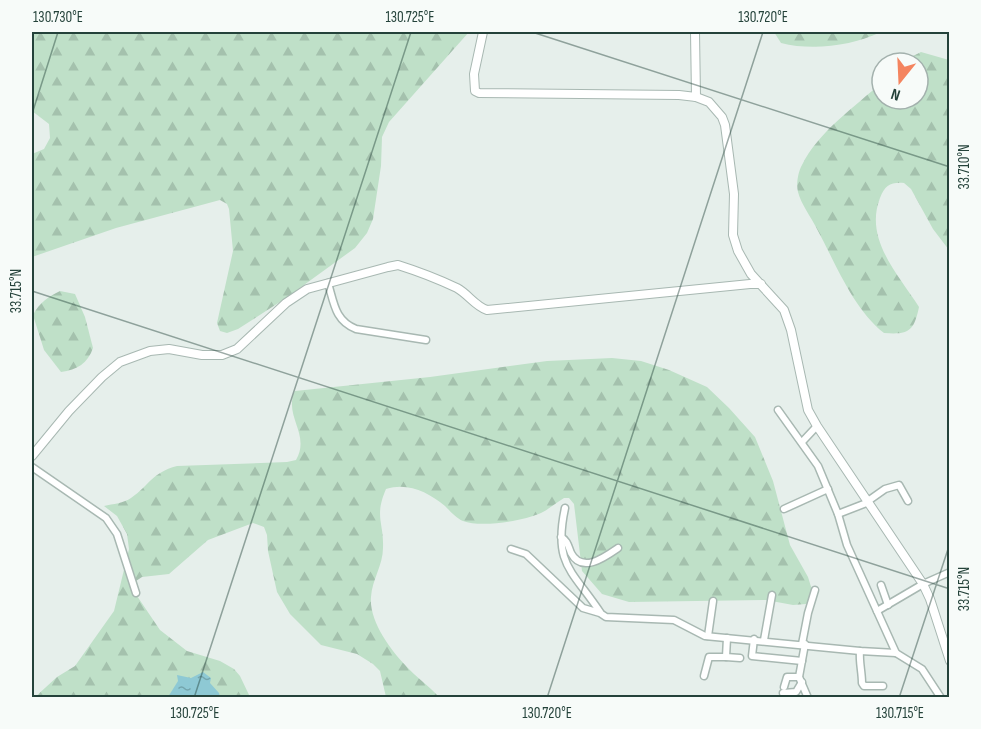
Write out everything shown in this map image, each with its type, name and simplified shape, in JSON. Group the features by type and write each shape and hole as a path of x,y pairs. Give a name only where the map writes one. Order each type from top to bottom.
{"street":[{"path":"483,32 474,74 475,91 479,93 696,97 709,102 718,111 725,125 734,194 733,235 738,251 744,263 784,310 808,410 923,584 950,662"},
{"path":"695,32 696,97"},
{"path":"32,456 69,411 120,362 150,351 169,349 202,355 222,355 237,349 286,303 307,289 398,265 456,288 471,297 479,308 488,310 761,284"},
{"path":"328,283 338,316 345,325 356,329 426,340"},
{"path":"778,410 818,465 838,514 847,545 896,653"},
{"path":"802,442 817,426"},
{"path":"32,467 106,518 117,534 136,593"},
{"path":"838,514 869,501 885,489 899,485 908,501"},
{"path":"784,509 828,489"},
{"path":"565,508 561,537 567,567 600,613"},
{"path":"561,537 566,540 575,558 584,562 596,561 618,548"},
{"path":"511,549 526,554 583,608 606,617 674,620 708,636 896,653 922,669 941,698"},
{"path":"877,611 923,584 950,572"},
{"path":"881,585 888,605"},
{"path":"800,680 787,677 784,690 796,692 800,680 808,613 815,590"},
{"path":"764,640 772,595"},
{"path":"708,636 713,601"},
{"path":"726,657 727,638"},
{"path":"754,639 752,656 802,661"},
{"path":"860,651 862,683 864,686 883,686"},
{"path":"704,675 709,657 740,658"},
{"path":"800,680 808,698"}],"green space":[{"path":"32,32 469,32 389,122 382,137 381,166 373,219 367,233 355,248 286,298 238,329 227,333 220,331 217,323 233,251 229,209 227,204 220,200 116,228 32,257 32,154 44,149 50,138 49,124 32,111"},
{"path":"774,32 881,32 845,44 806,47 781,43"},
{"path":"930,55 949,60 949,250 933,229 911,189 904,183 895,183 886,187 876,213 876,228 886,256 919,307 915,321 905,332 884,333 863,311 799,197 798,178 802,165 817,142 870,92 870,111 930,111"},
{"path":"60,291 75,294 85,317 93,348 81,365 61,372 44,350 33,315 44,301"},
{"path":"612,358 641,361 669,370 707,387 755,437 773,481 790,545 808,577 813,593 806,604 793,605 766,600 629,602 602,594 582,571 574,504 569,498 564,498 533,516 502,523 480,524 460,520 445,506 425,493 410,488 394,487 386,489 382,499 380,519 383,554 371,597 373,616 394,651 410,670 439,697 386,697 380,671 373,664 357,654 321,645 290,614 277,592 267,535 264,527 253,523 208,540 169,574 142,577 136,581 135,590 160,630 187,651 220,661 234,669 250,697 34,698 57,677 75,666 114,611 129,549 127,534 117,516 104,506 128,500 156,476 177,466 296,460 300,451 300,442 292,409 295,391 430,377 547,361"}],"water":[{"path":"203,672 211,678 210,683 220,697 168,697 178,681 177,675 191,678"}]}
